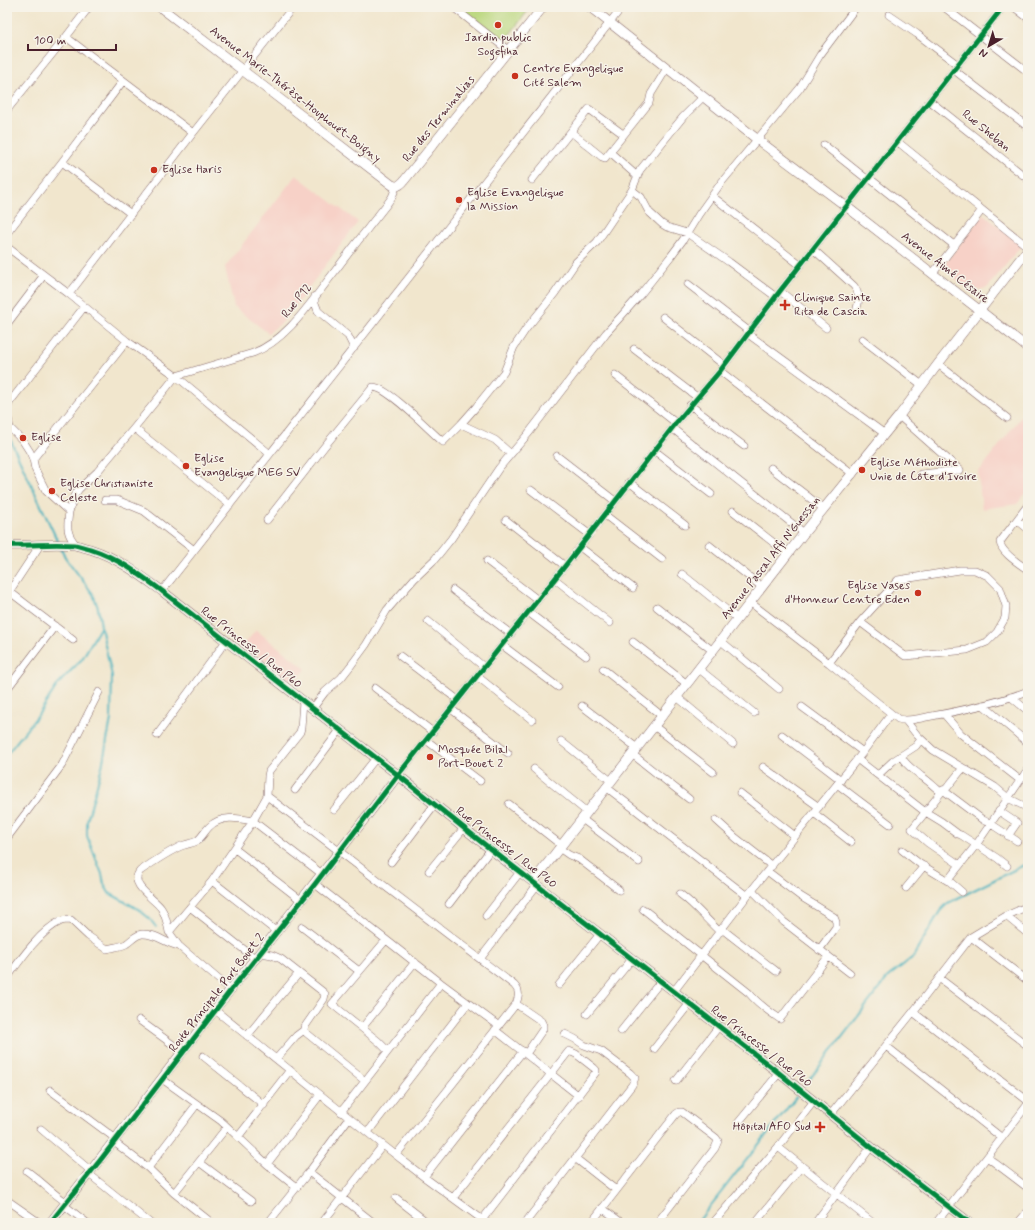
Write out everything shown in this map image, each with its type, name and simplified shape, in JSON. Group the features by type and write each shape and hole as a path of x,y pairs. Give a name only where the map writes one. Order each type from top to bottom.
{"street":[{"path":"7,110 89,7"},
{"name":"Avenue Marie-Thérèse-Houphouët-Boigny","path":"160,7 392,185 396,186"},
{"path":"69,294 193,133 293,7"},
{"path":"453,7 509,51"},
{"name":"Rue des Terminalias","path":"396,186 403,182 544,7"},
{"name":"Avenue Aimé Césaire","path":"590,7 758,140 933,273 1028,348"},
{"path":"162,591 622,7"},
{"path":"313,708 325,692 341,678 366,645 387,610 414,578 435,559 451,539 499,468 542,416 602,338 640,295 671,256 712,196 742,157 758,140 800,88 820,55 856,7"},
{"path":"944,7 1028,72"},
{"path":"398,775 565,566 690,405 722,368 800,265 898,142 1002,7"},
{"path":"1014,7 1028,18"},
{"path":"889,15 917,34 1028,128"},
{"path":"66,37 193,133"},
{"path":"571,132 605,158 649,103 651,94 667,68"},
{"path":"7,233 123,81"},
{"path":"267,520 373,387 384,391 395,399 442,442 461,424 476,408 504,372 514,347 526,329 555,293 576,262 597,242 632,190 645,164 683,118 703,97"},
{"name":"Rue Sheban","path":"930,101 1028,179"},
{"path":"532,180 589,109 623,134"},
{"path":"898,142 1028,248"},
{"path":"824,145 955,246"},
{"path":"610,152 638,176"},
{"path":"62,162 130,214"},
{"name":"Rue P12","path":"176,376 262,350 284,334 392,197 396,186"},
{"path":"632,190 641,197 649,212 662,224 687,233 826,328"},
{"path":"712,196 800,265"},
{"path":"933,273 982,210"},
{"path":"7,247 69,294 127,341 176,376 270,454"},
{"name":"Avenue Pascal Affi N'Guessan","path":"535,884 560,846 751,603 804,533 900,416 980,310 1025,260 1028,248"},
{"path":"813,249 858,291 859,297 857,308"},
{"path":"7,324 44,275"},
{"path":"688,284 749,333 885,434"},
{"path":"315,296 315,303 318,311 348,336 354,348"},
{"path":"7,410 9,403 84,307"},
{"path":"663,317 722,368 853,474"},
{"path":"862,339 922,385"},
{"path":"33,459 127,341"},
{"path":"634,349 697,397"},
{"path":"938,364 1007,418"},
{"path":"77,546 71,539 68,530 69,512 74,496 79,489 97,472 176,376"},
{"path":"615,376 804,533"},
{"path":"690,405 744,446"},
{"path":"7,413 10,428 26,444 33,459 35,469 46,491 69,512"},
{"path":"900,416 960,470 921,474"},
{"path":"461,424 495,440 511,454"},
{"path":"134,428 230,505"},
{"path":"655,451 711,494"},
{"path":"557,456 615,501"},
{"path":"771,468 824,509"},
{"path":"629,482 685,525"},
{"path":"531,490 589,534"},
{"path":"105,500 117,500 144,511 194,550"},
{"path":"1028,505 1000,542 1000,546 1004,551 1028,570"},
{"path":"733,511 788,554"},
{"path":"605,515 662,559"},
{"path":"506,520 565,566"},
{"path":"1017,520 1028,529"},
{"name":"Rue Princesse / Rue P60","path":"7,545 64,544 94,551 116,559 162,591 970,1223"},
{"path":"40,545 8,593 73,640"},
{"path":"710,545 762,587"},
{"path":"580,546 633,588"},
{"path":"487,562 538,600"},
{"path":"829,663 860,622 898,580 960,570 975,570 988,576 1000,588 1006,606 1005,618 998,632 987,642 967,650 905,656 860,622"},
{"path":"682,574 738,619"},
{"path":"554,579 610,623"},
{"path":"454,590 511,634"},
{"path":"751,603 829,663 898,719 906,721 983,706 1028,691"},
{"path":"657,607 713,651"},
{"path":"528,612 586,656"},
{"path":"428,621 484,667"},
{"path":"7,689 55,626"},
{"path":"157,735 226,641"},
{"path":"721,641 779,689"},
{"path":"633,642 687,684"},
{"path":"502,645 558,688"},
{"path":"400,656 458,700"},
{"path":"603,669 662,716"},
{"path":"699,669 754,713"},
{"path":"478,676 532,720"},
{"path":"374,688 433,732"},
{"path":"7,838 62,765 99,692"},
{"path":"677,697 733,744"},
{"path":"1010,697 1028,711"},
{"path":"169,932 212,881 253,820 267,796 269,771 300,732 303,701"},
{"path":"582,706 689,799"},
{"path":"983,706 1028,743"},
{"path":"802,707 863,752"},
{"path":"451,709 508,753"},
{"path":"674,991 747,896 863,752 891,714"},
{"path":"944,714 961,734 1024,780"},
{"path":"906,721 921,739 933,750 995,787 1008,798 1028,808"},
{"path":"654,726 713,772"},
{"path":"295,790 340,730"},
{"path":"782,735 890,824"},
{"path":"878,775 893,761 916,746 921,739"},
{"path":"426,740 480,781"},
{"path":"561,741 608,784 747,896"},
{"path":"901,756 908,766 942,791 983,820 1017,841"},
{"path":"334,810 376,758"},
{"path":"857,759 925,811 1007,866"},
{"path":"763,767 819,807"},
{"path":"960,864 928,843 912,830 925,811 963,768"},
{"path":"949,881 948,880 976,845 1008,798 1024,780 1028,769"},
{"path":"534,770 584,816 639,862"},
{"name":"Route Principale Port Bouet 2","path":"50,1223 215,1010 302,901 398,775"},
{"path":"740,793 795,836"},
{"path":"267,796 517,988 519,994 516,1004 396,1155"},
{"path":"391,862 435,804"},
{"path":"509,804 569,855 579,859 619,890"},
{"path":"999,811 1017,823 1008,836"},
{"path":"814,813 850,842"},
{"path":"231,990 179,946 169,932 164,913 160,907 141,889 136,879 137,874 166,853 182,845 196,841 214,823 228,818 240,818 253,820 322,874"},
{"path":"716,820 800,896 834,918 836,927 819,950"},
{"path":"429,871 464,828"},
{"path":"234,849 302,901"},
{"path":"450,904 491,849"},
{"path":"902,850 948,882 949,881 962,892"},
{"path":"906,888 924,866"},
{"path":"486,916 520,872"},
{"path":"212,881 277,932"},
{"path":"315,884 468,1003 524,1052 579,1096"},
{"path":"480,960 535,884"},
{"path":"752,890 784,922 850,974"},
{"path":"680,894 721,931 776,971"},
{"path":"830,1114 886,1046 971,937 1006,916 1028,906"},
{"path":"190,907 258,956 272,955 281,959 325,994 324,999 304,1030 296,1036 276,1059"},
{"path":"644,909 749,993 755,1001 767,1011 780,1019 828,957"},
{"path":"1006,916 1028,934"},
{"path":"7,978 44,933 62,921 70,920 88,936 107,949 125,944 143,934 157,937 172,945 179,946"},
{"path":"302,927 359,971"},
{"path":"559,985 600,934"},
{"path":"971,937 1028,981"},
{"path":"332,1004 386,940"},
{"path":"587,1014 632,959"},
{"path":"362,1028 414,962"},
{"path":"246,1036 299,973"},
{"path":"939,978 1028,1046"},
{"path":"621,1032 661,981"},
{"path":"341,1112 441,983"},
{"path":"324,999 362,1028 388,1051"},
{"path":"368,1132 468,1003"},
{"path":"654,1049 690,1003"},
{"path":"424,1177 543,1029 541,1021 516,1004"},
{"path":"215,1010 383,1145 424,1177 484,1221 579,1096 596,1070 576,1054 569,1051 453,1198"},
{"path":"913,1012 1028,1102 987,1158 936,1223"},
{"path":"139,1020 183,1052"},
{"path":"676,1081 719,1026"},
{"path":"304,1030 305,1033 365,1081"},
{"path":"525,1223 632,1085 635,1078 600,1051 584,1045 565,1034"},
{"path":"886,1046 1002,1138"},
{"path":"203,1056 264,1105"},
{"path":"238,1137 290,1070"},
{"path":"738,1123 779,1073"},
{"path":"162,1079 221,1121 267,1164 296,1187"},
{"path":"50,1090 115,1140 209,1222"},
{"path":"267,1164 320,1095"},
{"path":"713,1223 778,1147 814,1101"},
{"path":"148,1168 198,1104"},
{"path":"591,1223 676,1114 682,1112 718,1141 717,1145 657,1223"},
{"path":"268,1223 309,1172 349,1118"},
{"path":"174,1193 227,1127"},
{"path":"41,1129 150,1223"},
{"path":"322,1223 383,1145"},
{"path":"778,1147 872,1223"},
{"path":"815,1223 871,1147"},
{"path":"575,1158 616,1190"},
{"path":"987,1158 1028,1188"},
{"path":"199,1162 251,1201"},
{"path":"755,1223 802,1166"},
{"path":"27,1171 41,1181 87,1223"},
{"path":"309,1172 371,1222"},
{"path":"396,1198 428,1223"},
{"path":"7,1200 40,1223"},
{"path":"602,1208 622,1223"},
{"path":"1018,1223 1028,1211"}],"shaded area":[{"path":"296,175 358,222 283,322 268,333 234,307 225,267"},
{"path":"983,214 1022,245 987,288 970,291 942,267"},
{"path":"1028,408 1028,490 1017,504 982,509 978,473"},
{"path":"256,630 306,669 294,684 244,645"}],"green space":[{"name":"Jardin public Sogefiha","path":"456,7 531,7 503,43"}],"waterway":[{"path":"7,15 13,7"},
{"path":"7,433 58,542"},
{"path":"7,754 38,715 58,684 82,659 101,626 98,608 93,594 65,557 61,548"},
{"path":"101,627 112,676 111,719 102,767 87,821 87,836 102,874 104,884 109,893 138,909 149,918 156,927"},
{"path":"806,1084 889,976 913,957 940,911 948,903 1028,863"},
{"path":"697,1223 796,1097"}],"cycle path":[{"path":"50,1223 315,884 398,775 565,566 676,423 720,371 780,291 1003,7"},
{"path":"7,545 77,545 110,557 128,567 162,591 970,1223"}],"place":[{"name":"Jardin public Sogefiha","path":"498,25"},
{"name":"Centre Evangelique Cité Salem","path":"515,76"},
{"name":"Eglise Haris","path":"154,170"},
{"name":"Eglise Evangelique la Mission","path":"459,200"},
{"name":"Clinique Sainte Rita de Cascia","path":"785,305"},
{"name":"Eglise","path":"23,438"},
{"name":"Eglise Evangelique MEG SV","path":"186,466"},
{"name":"Eglise Méthodiste Unie de Côte d'Ivoire","path":"862,470"},
{"name":"Eglise Christianiste Celeste","path":"52,491"},
{"name":"Eglise Vases d'Honneur Centre Eden","path":"918,593"},
{"name":"Mosquée Bilal Port-Bouet 2","path":"430,757"},
{"name":"Hôpital AFO Sud","path":"820,1127"}]}
